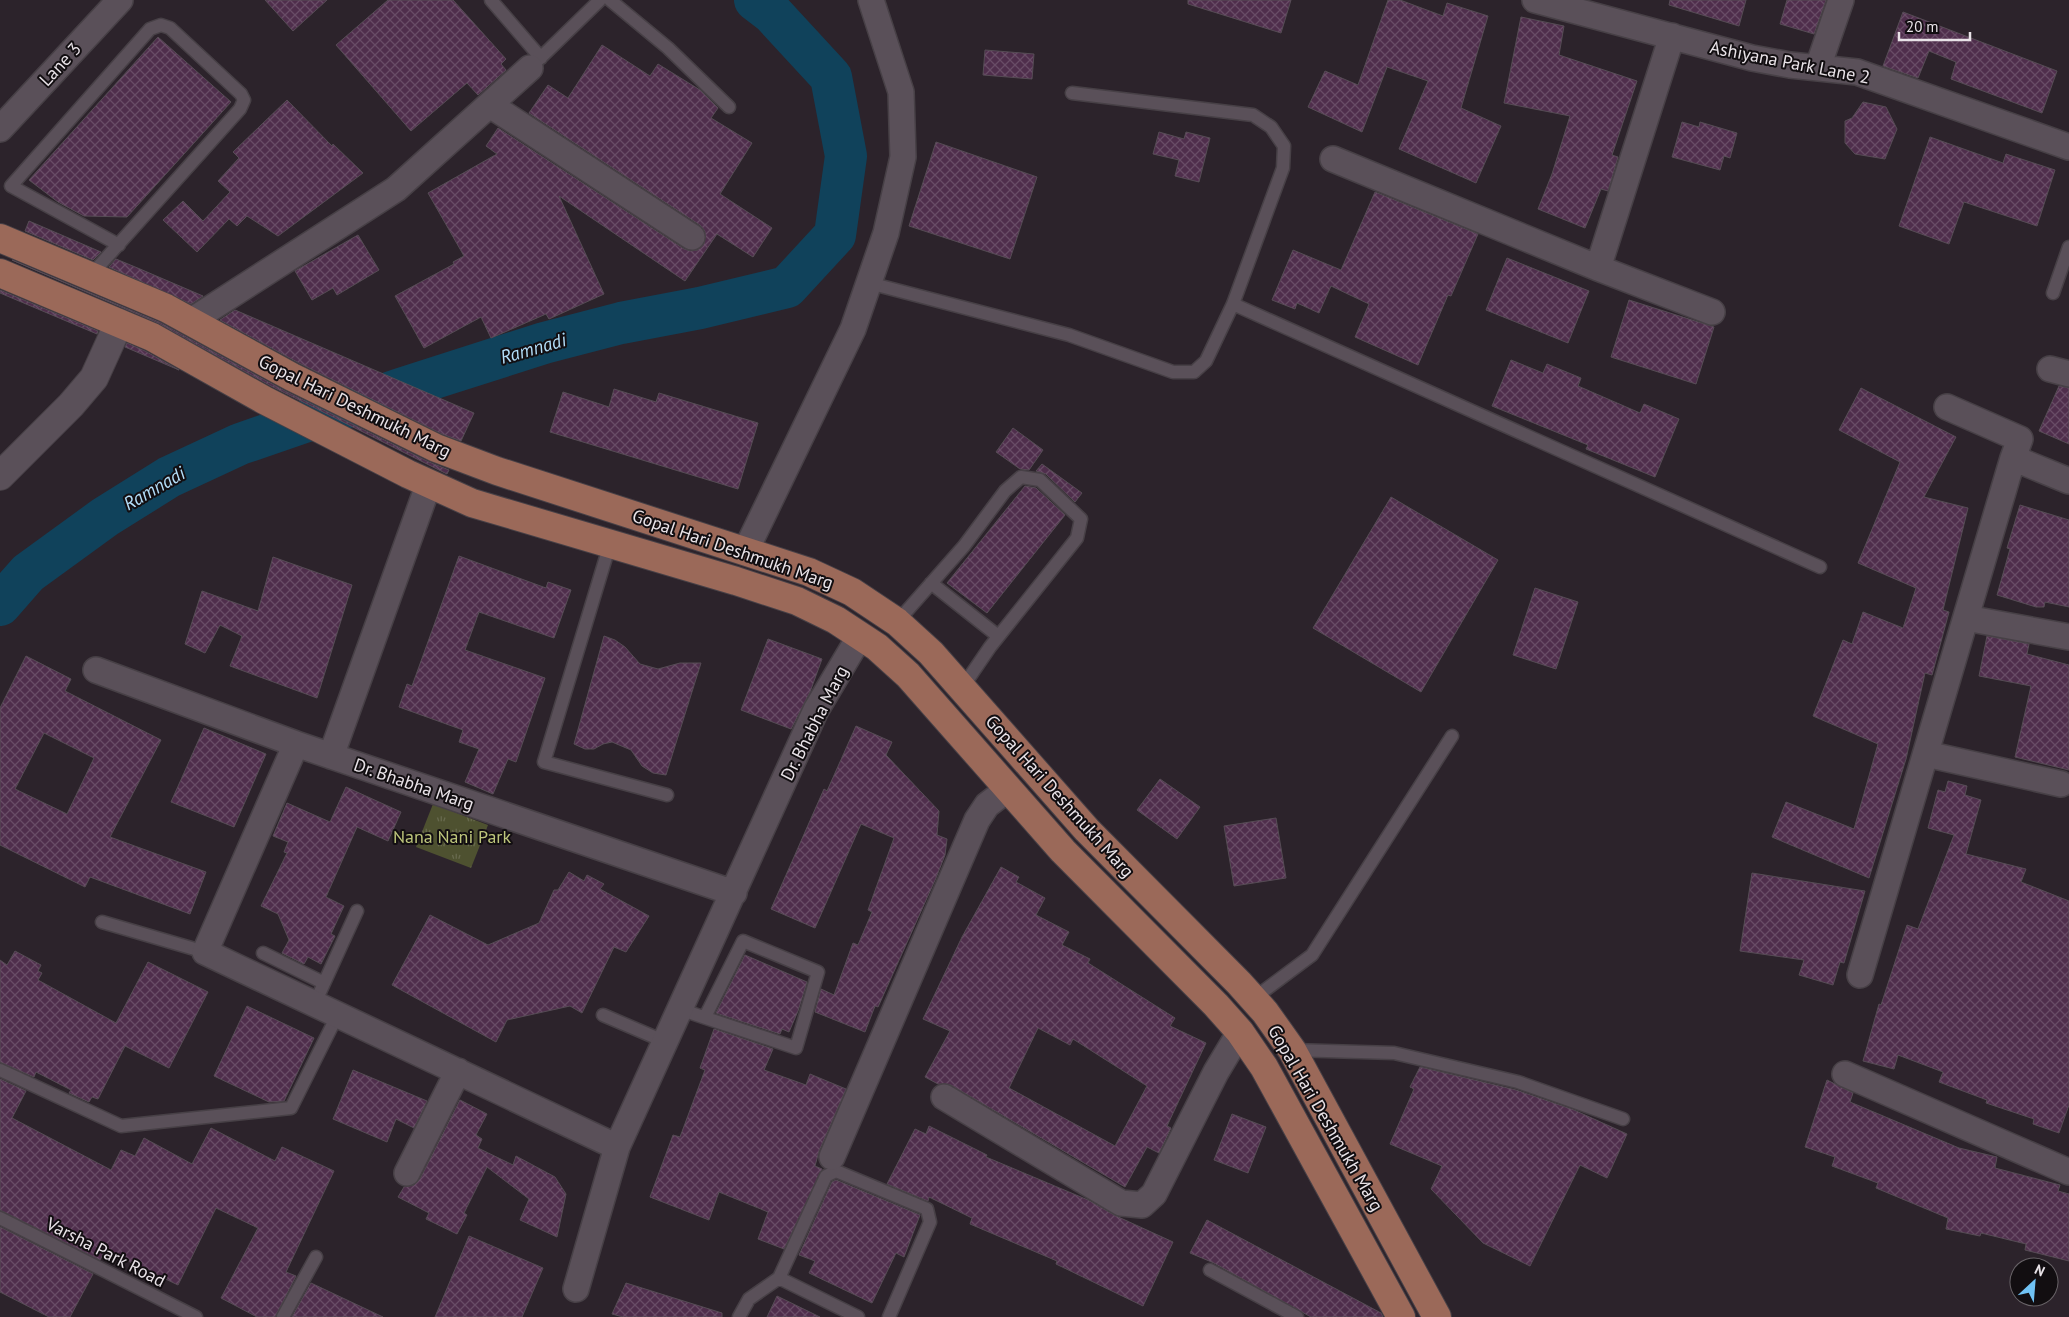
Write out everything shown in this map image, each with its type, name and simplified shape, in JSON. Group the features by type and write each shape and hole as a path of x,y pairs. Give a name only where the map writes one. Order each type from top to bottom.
{"main road":[{"name":"Gopal Hari Deshmukh Marg","path":"0,238 191,322 292,377 436,448 497,471 746,550 809,572 852,592 897,622 931,652 1086,830 1253,999 1285,1040 1437,1317"},
{"name":"Gopal Hari Deshmukh Marg","path":"0,273 152,337 264,400 419,479 472,503 797,601 836,620 877,647 908,675 1063,851 1240,1032 1256,1054 1401,1317"},
{"path":"968,743 992,722"},
{"path":"1256,1054 1285,1040"}],"street":[{"name":"Lane 3","path":"0,128 120,0"},
{"path":"746,550 853,330 886,233 903,157 901,92 871,0"},
{"name":"Ashiyana Park Lane 2","path":"1535,0 1752,58 1857,72 2069,147"},
{"path":"1818,67 1841,0"},
{"path":"1598,268 1672,36"},
{"path":"191,322 396,189 536,63"},
{"path":"490,105 692,237"},
{"path":"1333,159 1598,268 1712,312"},
{"path":"0,476 71,405 94,378 119,323"},
{"path":"1860,975 2020,439 1947,407"},
{"path":"2013,458 2069,481"},
{"path":"332,756 419,479"},
{"path":"1966,618 2069,637"},
{"name":"Dr. Bhabha Marg","path":"576,1289 618,1146 816,710 860,636"},
{"name":"Dr. Bhabha Marg","path":"96,670 296,744 734,893"},
{"path":"296,744 205,952 320,993 338,1014 618,1146"},
{"path":"1926,754 2061,784"},
{"path":"832,1156 977,820 987,805 1008,789"},
{"path":"944,1097 1121,1203 1142,1205 1154,1194 1216,1072 1240,1032"},
{"path":"406,1173 458,1071"},
{"path":"1845,1074 2069,1172"}],"lane":[{"path":"491,0 536,63 600,0"},
{"path":"610,0 668,48 729,107"},
{"path":"90,276 119,245 240,109 244,100 241,94 170,28 161,25 150,29 11,186 119,245"},
{"path":"869,283 1069,335 1173,372 1194,372 1206,361 1233,304 1282,168 1284,146 1271,127 1253,115 1072,93"},
{"path":"2053,293 2069,247"},
{"path":"1233,304 1820,567"},
{"path":"897,622 964,546 1005,491 1021,477 1040,480 1081,520 1077,538 998,636 962,688"},
{"path":"610,544 544,762 667,795"},
{"path":"931,583 998,636"},
{"path":"1253,999 1312,954 1452,736"},
{"path":"263,953 320,993 357,911"},
{"path":"102,922 205,952"},
{"path":"680,1009 796,1048 818,972 743,941 705,1017"},
{"path":"0,1070 120,1126 291,1108 338,1014"},
{"path":"603,1015 666,1042"},
{"path":"1285,1040 1394,1053 1518,1082 1623,1119"},
{"path":"739,1317 749,1299 779,1278 826,1176 836,1171 849,1174 927,1209 930,1222 889,1317"},
{"name":"Varsha Park Road","path":"0,1218 196,1317"},
{"path":"283,1317 316,1257"},
{"path":"1210,1270 1297,1317"},
{"path":"779,1278 858,1317"}],"green space":[{"name":"Nana Nani Park","path":"433,804 488,825 471,868 416,847"}],"building":[{"path":"265,0 327,0 293,31"},
{"path":"388,0 453,0 506,59 501,64 506,70 478,95 467,83 411,131 336,45"},
{"path":"1188,0 1291,0 1281,33 1188,4"},
{"path":"1388,0 1400,0 1443,16 1447,3 1488,16 1461,108 1501,126 1476,183 1399,149 1428,81 1387,67 1362,132 1308,107 1325,71 1358,85"},
{"path":"1670,0 1746,0 1739,26 1669,5"},
{"path":"1787,0 1826,0 1814,34 1780,24"},
{"path":"1903,12 2057,71 2042,113 1951,79 1956,62 1929,51 1918,78 1883,66"},
{"path":"1521,17 1564,26 1559,55 1637,81 1612,155 1618,157 1608,191 1601,189 1585,228 1538,209 1552,174 1570,116 1504,103"},
{"path":"158,37 231,102 127,217 84,216 58,202 29,180"},
{"path":"602,45 650,76 658,64 700,90 718,108 711,118 752,143 720,194 772,228 753,257 717,234 685,281 559,196 604,294 549,319 546,314 491,338 481,317 424,348 395,296 454,264 453,262 464,256 428,193 497,154 486,146 498,128 684,249 698,250 704,244 705,231 700,225 529,113 548,85 568,98"},
{"path":"985,50 1034,54 1032,79 983,75"},
{"path":"287,100 332,146 333,144 363,173 278,236 247,216 237,226 229,219 197,252 163,220 183,201 203,221 230,192 218,181 239,158 233,152"},
{"path":"1863,102 1886,107 1897,129 1885,159 1855,154 1845,143 1845,121 1852,118"},
{"path":"1682,122 1699,127 1700,122 1737,133 1730,158 1724,156 1720,170 1672,157"},
{"path":"1159,132 1184,139 1186,132 1210,138 1199,182 1175,176 1179,160 1153,154"},
{"path":"1930,137 2003,163 2006,154 2055,170 2037,226 1964,202 1949,244 1899,226"},
{"path":"936,142 1037,177 1010,259 909,226"},
{"path":"1375,192 1478,234 1451,296 1448,295 1418,365 1355,337 1369,304 1331,286 1319,313 1297,303 1295,309 1272,300 1293,250 1341,270"},
{"path":"29,221 101,252 93,260 25,231"},
{"path":"358,235 379,270 337,295 333,288 312,300 295,271"},
{"path":"1507,258 1589,291 1568,343 1486,310"},
{"path":"116,259 203,296 191,304 109,267"},
{"path":"12,260 159,322 285,391 449,470 447,474 271,386 158,323"},
{"path":"0,290 98,331 97,334 0,293"},
{"path":"1629,300 1714,327 1696,384 1611,357"},
{"path":"235,310 474,413 461,441 442,434 299,363 220,320"},
{"path":"127,343 145,351 179,370 125,347"},
{"path":"1511,360 1543,373 1547,364 1581,378 1578,386 1640,413 1644,404 1679,419 1655,477 1586,449 1588,445 1492,406"},
{"path":"2059,386 2069,388 2069,444 2039,431"},
{"path":"1861,388 1956,437 1924,497 1968,508 1943,610 1949,612 1932,675 1925,673 1906,759 1869,878 1772,837 1786,802 1854,829 1878,744 1813,716 1843,640 1852,644 1863,612 1903,628 1916,588 1858,563 1900,462 1839,430"},
{"path":"614,389 656,402 659,393 758,423 738,489 550,432 563,392 609,407"},
{"path":"1013,428 1043,450 1029,470 1020,469 996,452"},
{"path":"1042,464 1082,493 1075,502 1046,474 1036,471"},
{"path":"1025,486 1036,488 1065,515 987,613 947,583"},
{"path":"1391,497 1498,560 1421,692 1313,628"},
{"path":"2020,505 2069,520 2069,607 2045,602 2044,607 2036,607 1997,595 2010,549 2007,548"},
{"path":"459,556 546,588 548,582 571,590 554,638 479,612 465,650 545,678 516,762 508,759 493,794 465,782 479,749 459,742 463,730 399,707 407,684 412,686"},
{"path":"273,557 352,585 317,698 230,666 242,636 220,625 205,653 185,644 202,591 258,611"},
{"path":"1535,588 1578,602 1556,669 1513,655"},
{"path":"604,636 615,640 625,647 640,664 658,669 680,663 701,663 666,775 653,773 642,766 631,750 612,742 594,749 585,749 574,744"},
{"path":"1987,636 2029,644 2027,654 2069,665 2069,770 2015,757 2031,686 1979,676"},
{"path":"768,639 822,659 810,692 791,729 741,710"},
{"path":"26,656 71,679 65,691 161,740 110,837 206,872 190,914 90,877 85,887 0,845 0,708","holes":["44,733 94,758 67,814 15,789"]},
{"path":"856,726 892,742 886,755 939,811 937,835 947,839 945,855 936,878 878,1007 875,1006 865,1032 815,1012 821,989 834,995 853,943 858,945 872,912 868,910 894,838 861,824 815,928 771,909 824,789 827,791"},
{"path":"204,728 266,754 234,827 171,802"},
{"path":"1160,779 1200,807 1177,839 1137,810"},
{"path":"1948,781 1967,786 1965,795 1981,800 1966,854 2026,869 2021,882 2069,901 2069,1105 2059,1133 2033,1124 2034,1119 1986,1103 1987,1100 1939,1082 1943,1072 1898,1055 1894,1069 1863,1061 1879,1004 1881,1005 1907,925 1918,929 1954,835 1928,828 1938,790 1945,792"},
{"path":"346,787 401,812 388,841 357,827 326,897 344,906 331,934 335,936 321,964 308,957 304,964 282,953 289,940 278,914 261,906 287,853 284,852 288,842 273,836 287,803 330,822"},
{"path":"1276,818 1286,878 1234,886 1224,826"},
{"path":"1001,867 1019,877 1016,882 1045,898 1036,915 1069,932 1062,945 1090,959 1088,963 1175,1018 1170,1026 1206,1043 1167,1126 1171,1128 1159,1153 1147,1147 1125,1187 951,1085 938,1084 925,1077 950,1031 923,1019 962,937","holes":["1038,1028 1070,1045 1073,1039 1147,1086 1115,1146 1009,1088"]},
{"path":"569,872 584,881 587,875 604,884 600,889 649,916 626,952 614,947 582,1013 570,1006 507,1020 496,1042 392,985 430,915 488,945 539,923 554,890 558,890"},
{"path":"1752,873 1865,891 1844,963 1840,962 1833,985 1799,975 1804,960 1740,951"},
{"path":"15,951 41,965 38,971 42,973 38,980 116,1023 148,962 208,992 169,1068 125,1046 98,1099 92,1097 89,1102 69,1093 71,1090 36,1072 34,1077 0,1062 0,960 7,965"},
{"path":"745,955 807,982 789,1032 782,1029 780,1034 716,1013"},
{"path":"247,1006 314,1038 284,1101 269,1102 214,1076"},
{"path":"714,1029 773,1049 764,1070 806,1085 810,1074 846,1089 819,1151 815,1166 822,1169 784,1249 758,1239 768,1212 719,1192 709,1220 650,1197 673,1135 680,1137 705,1070 700,1068"},
{"path":"1420,1067 1516,1090 1574,1110 1627,1134 1607,1178 1580,1165 1530,1266 1483,1243 1431,1189 1442,1166 1390,1144 1414,1089 1410,1087"},
{"path":"353,1070 427,1101 414,1128 396,1119 387,1142 333,1119"},
{"path":"0,1079 26,1091 12,1118 111,1170 121,1150 135,1156 144,1138 192,1164 211,1128 275,1161 282,1147 334,1171 286,1272 296,1276 275,1317 257,1317 221,1298 258,1228 216,1208 178,1285 105,1250 100,1260 0,1210"},
{"path":"1827,1080 1853,1093 1850,1102 1959,1148 1997,1157 1995,1168 2060,1185 2058,1191 2069,1194 2069,1261 2025,1250 2026,1244 1981,1233 1980,1236 1946,1229 1948,1218 1876,1188 1878,1183 1832,1166 1835,1157 1805,1147"},
{"path":"460,1100 487,1114 476,1135 482,1139 478,1148 513,1165 516,1156 555,1177 566,1194 557,1237 520,1220 529,1199 487,1167 464,1213 467,1215 457,1234 426,1219 429,1213 398,1197 404,1187 414,1185 420,1179"},
{"path":"1232,1114 1266,1127 1248,1173 1214,1160"},
{"path":"929,1126 987,1155 986,1157 1088,1200 1114,1215 1173,1242 1143,1306 1056,1264 1057,1261 970,1224 972,1218 929,1197 928,1201 887,1184 915,1129 926,1134"},
{"path":"836,1180 920,1215 904,1257 896,1253 872,1303 809,1273 815,1261 799,1255 832,1182"},
{"path":"1207,1220 1381,1313 1383,1317 1311,1317 1214,1263 1190,1253"},
{"path":"0,1227 93,1274 70,1317 49,1317 0,1292"},
{"path":"469,1236 543,1268 522,1317 435,1317"},
{"path":"311,1283 383,1317 292,1317"},
{"path":"626,1283 722,1313 722,1317 623,1317 612,1314"},
{"path":"777,1296 820,1317 767,1317"}],"waterway":[{"name":"Ramnadi","path":"0,605 28,573 105,517 169,477 240,444 400,389 544,343 621,323 700,308 787,287 835,235 846,156 831,77 772,13 755,0"}]}
